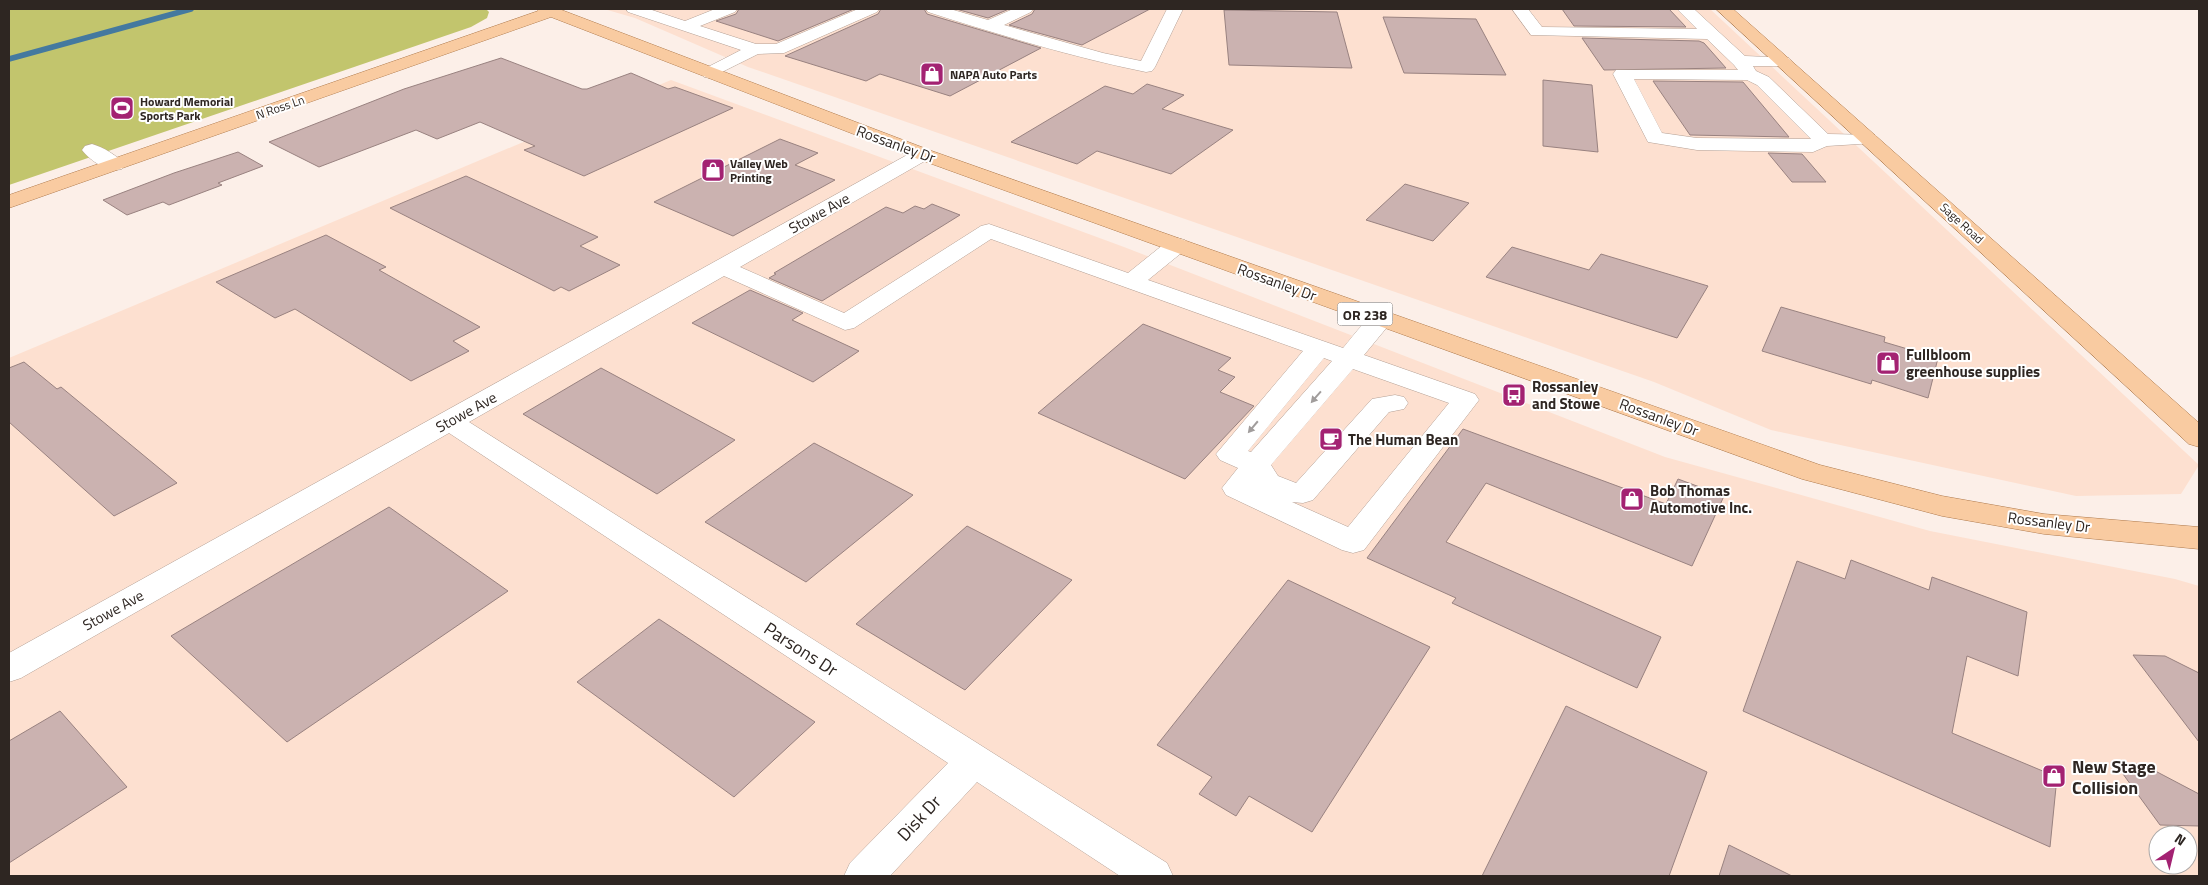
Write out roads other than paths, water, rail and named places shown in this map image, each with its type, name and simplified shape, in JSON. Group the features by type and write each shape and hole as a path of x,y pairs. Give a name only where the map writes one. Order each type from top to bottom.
{"main road":[{"name":"Sage Road","path":"1724,9 2199,438"},
{"name":"Rossanley Dr","path":"548,10 923,154 1381,320 1812,472 1942,506 2044,524 2199,538"},
{"name":"N Ross Ln","path":"9,202 548,10"}],"street":[{"path":"634,9 755,49 778,49 872,9"},
{"path":"685,26 729,9"},
{"path":"934,9 1101,58 1146,66 1175,9"},
{"path":"988,26 1025,9"},
{"path":"1520,9 1537,32 1707,29 1740,23"},
{"path":"1685,9 1823,140"},
{"path":"710,72 755,49"},
{"path":"1751,72 1783,62"},
{"path":"1803,81 1751,72 1622,74 1655,138 1697,144 1771,146 1813,146 1823,140 1868,139"},
{"path":"92,150 115,165"},
{"name":"Stowe Ave","path":"9,669 923,154"},
{"path":"722,267 845,323 989,230 1348,360 1402,392 1466,400 1353,542 1236,488 1348,360 1381,320"},
{"path":"1131,282 1176,245"},
{"path":"1318,349 1230,454 1257,465 1268,483 1286,492 1303,493 1381,405 1402,392"},
{"path":"1301,518 1402,392"},
{"name":"Parsons Dr","path":"449,421 1153,876"},
{"name":"Disk Dr","path":"864,876 973,761"}],"waterway":[{"path":"9,59 191,9"}],"place":[{"name":"NAPA Auto Parts","path":"932,74"},
{"name":"Howard Memorial Sports Park","path":"122,108"},
{"name":"Valley Web Printing","path":"713,170"},
{"name":"Fullbloom greenhouse supplies","path":"1888,363"},
{"name":"Rossanley and Stowe","path":"1514,395"},
{"name":"The Human Bean","path":"1331,439"},
{"name":"Bob Thomas Automotive Inc.","path":"1632,499"},
{"name":"New Stage Collision","path":"2054,776"}]}
